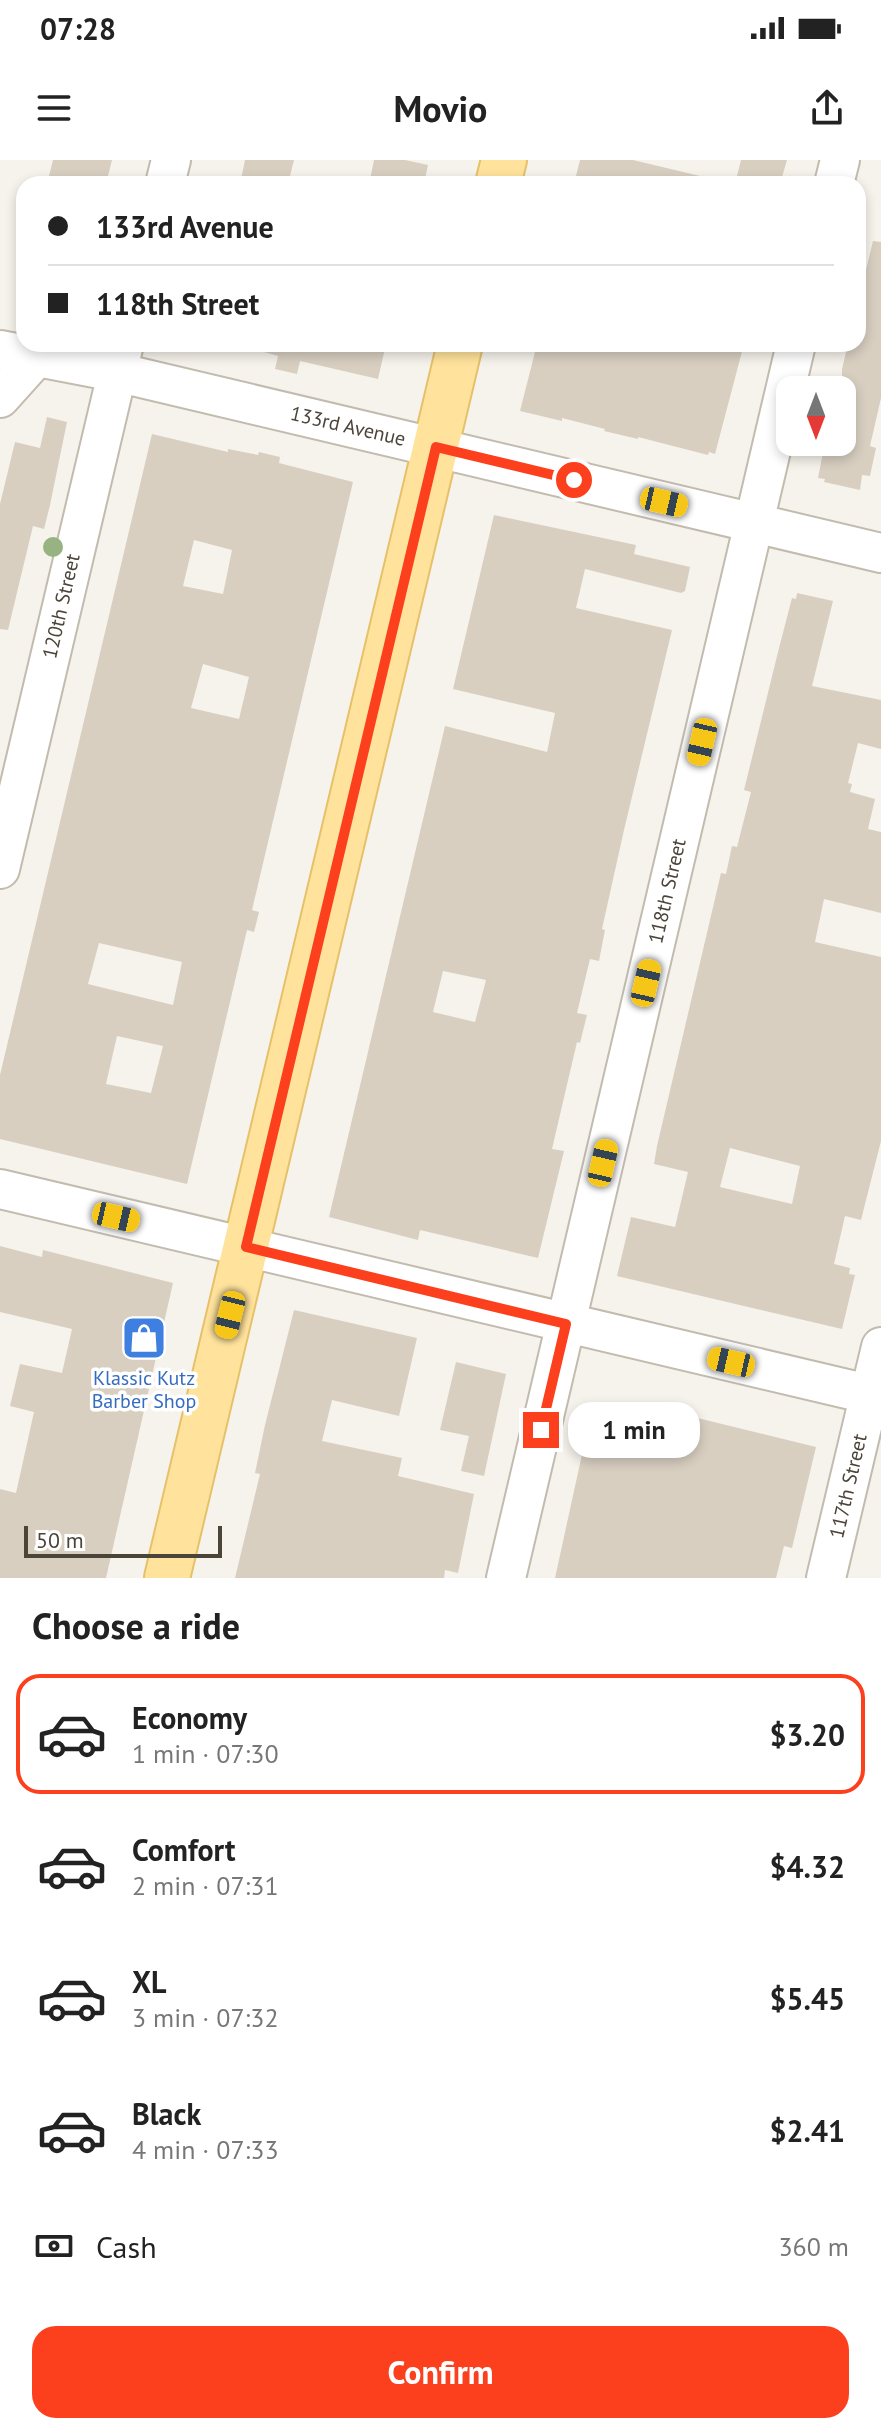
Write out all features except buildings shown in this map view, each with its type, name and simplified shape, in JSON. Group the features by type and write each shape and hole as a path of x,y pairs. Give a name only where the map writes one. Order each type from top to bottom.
{"main road":[{"path":"167,1578 458,352"}],"street":[{"name":"118th Street","path":"506,1578 794,352"},
{"name":"133rd Avenue","path":"18,354 120,358 436,447 881,553"},
{"path":"0,398 18,354"},
{"name":"120th Street","path":"0,869 120,358"},
{"path":"0,1189 875,1395"},
{"name":"117th Street","path":"826,1578 875,1395 881,1347"}],"place":[{"name":"Klassic Kutz Barber Shop","path":"144,1338"}],"route":[{"path":"541,1430 566,1324 246,1247 436,447 574,480"}]}
